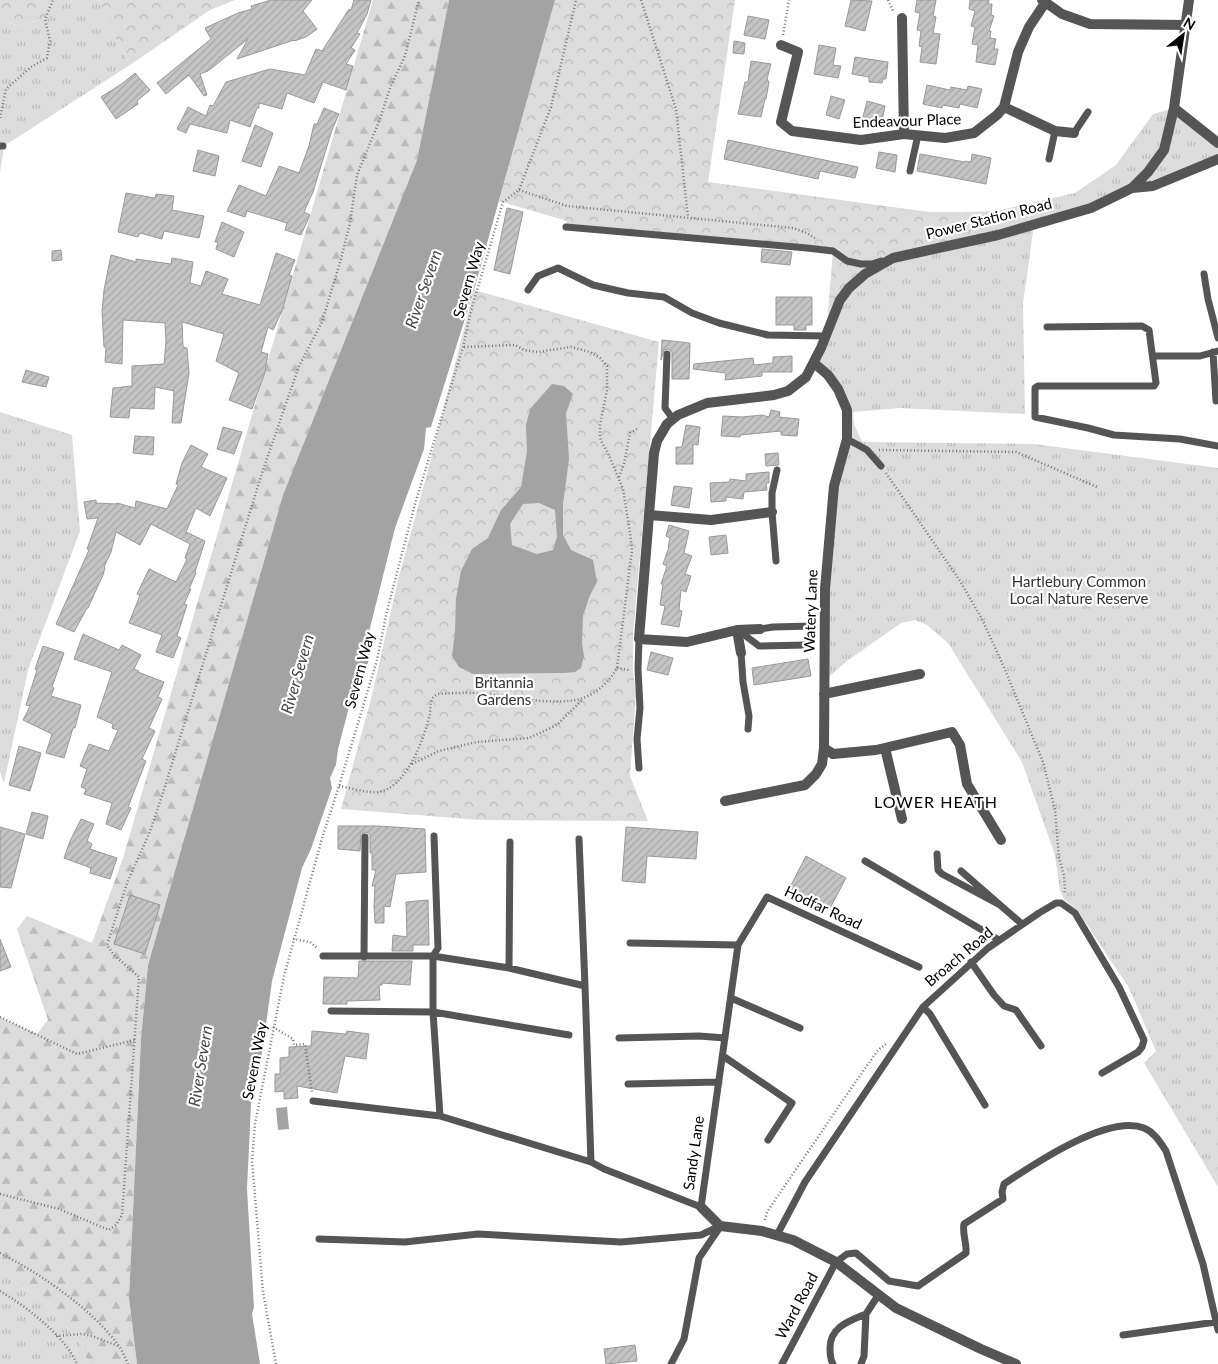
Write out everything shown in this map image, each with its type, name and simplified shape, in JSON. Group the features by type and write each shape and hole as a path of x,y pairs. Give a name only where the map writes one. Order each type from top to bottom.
{"street":[{"path":"1132,188 1148,172 1164,150 1174,108 1189,0"},
{"path":"1074,133 1055,131 1004,107 1018,52 1029,26 1043,2 1062,14 1090,24 1186,25"},
{"path":"902,18 904,134"},
{"name":"Endeavour Place","path":"781,45 798,52 782,122 792,131 861,140 904,134 946,138 974,133 1004,107"},
{"path":"1174,108 1218,143"},
{"name":"Power Station Road","path":"814,363 840,300 849,288 865,274 893,258 1007,233 1090,208 1132,188 1153,186 1218,159"},
{"path":"760,629 737,630 687,642 639,639 654,453 657,441 667,424 678,415 700,405 774,395 788,391 806,377 814,363"},
{"name":"Watery Lane","path":"726,801 805,785 816,774 822,764 824,748 825,588 834,486 847,439 847,410 838,389 828,375 814,363"},
{"path":"649,514 711,520 772,512"},
{"path":"737,630 741,652"},
{"path":"824,694 920,674"},
{"path":"824,748 832,754 885,748 952,732 960,745 967,784 1001,840"},
{"path":"885,748 902,819"},
{"name":"Sandy Lane","path":"701,1207 720,1226"},
{"path":"720,1226 762,1232 793,1240 836,1262 896,1308 980,1349 1016,1364"}],"lane":[{"path":"1074,133 1088,112"},
{"path":"1049,159 1055,131"},
{"path":"910,171 918,135"},
{"path":"566,227 833,251 847,261 860,264 872,264 893,258"},
{"path":"528,290 538,276 558,268 594,285 628,293 664,297 692,313 736,327 768,335 826,336"},
{"path":"1204,274 1218,338"},
{"path":"1047,328 1142,326 1149,330 1156,383 1154,386 1038,386 1036,388 1035,417 1114,435 1180,439 1218,446"},
{"path":"1153,356 1200,356 1216,352 1216,401"},
{"path":"667,354 665,408 673,419"},
{"path":"847,439 867,450 881,466"},
{"path":"776,561 772,493 777,470"},
{"path":"760,629 812,626"},
{"path":"737,630 759,646 806,645"},
{"path":"639,639 640,708 637,739 639,768"},
{"path":"741,652 743,682 749,716 748,729"},
{"path":"434,836 438,948 433,956 433,1012 440,1116"},
{"path":"364,957 365,837"},
{"path":"579,839 586,986 591,1162"},
{"path":"510,842 510,968"},
{"path":"937,854 938,870 942,874 1000,905"},
{"path":"865,861 999,940"},
{"path":"961,871 1022,924"},
{"name":"Hodfar Road","path":"738,945 767,897 919,967"},
{"name":"Broach Road","path":"777,1235 805,1182 923,1007 971,962 999,940 1056,903 1061,903"},
{"path":"1061,903 1074,913 1119,987 1144,1040 1138,1052 1102,1073"},
{"path":"630,943 738,945"},
{"name":"Sandy Lane","path":"701,1207 738,945"},
{"path":"323,956 433,956 510,968 586,986"},
{"path":"971,962 1004,1006 1016,1010 1041,1046"},
{"path":"731,998 800,1028"},
{"path":"923,1007 930,1014 985,1105"},
{"path":"331,1011 433,1012 569,1035"},
{"path":"620,1038 699,1036 725,1038"},
{"path":"723,1056 792,1103 768,1140"},
{"path":"628,1084 719,1082"},
{"path":"313,1101 440,1116 591,1162 604,1169 701,1207"},
{"path":"836,1262 847,1254 856,1253 889,1280 918,1286 966,1253 967,1242 962,1233 964,1224 1002,1199 1004,1184 1049,1154 1107,1128 1120,1125 1132,1126 1146,1129 1157,1138 1166,1151 1203,1264 1218,1330"},
{"path":"319,1239 405,1242 478,1234 621,1242 701,1235 720,1226"},
{"path":"671,1364 684,1339 699,1258 720,1226"},
{"name":"Ward Road","path":"782,1364 836,1262"},
{"path":"861,1364 864,1356 866,1314 879,1294"},
{"path":"833,1364 830,1345 836,1330 843,1324 866,1314"},
{"path":"1123,1335 1216,1322"}],"path":[{"path":"0,118 6,89 31,66 46,58 50,41 45,19 53,0"},
{"path":"0,1194 59,1209 109,1230 116,1225 122,1215 139,977 110,951 107,945 128,883 149,834 162,796 262,472 299,366 322,322 350,223 357,175 380,119 390,88 405,56 419,0"},
{"name":"Severn Way","path":"276,1364 263,1292 252,1162 255,1124 273,1027 293,939 377,660 387,611 415,504 463,347 471,311 502,202 519,190 551,107 576,0"},
{"path":"641,0 676,109 688,218"},
{"path":"781,45 789,0"},
{"path":"519,190 567,206 793,228 808,232 833,251"},
{"path":"410,764 440,751 477,742 529,738 557,725 584,698 609,681 617,668 632,550 619,478 601,441 600,425 608,390 607,366 600,358 590,352 571,347 537,352 524,350 515,345 463,347"},
{"path":"619,478 624,464 630,433 637,429"},
{"path":"867,450 1016,452 1097,488"},
{"path":"881,466 956,574 982,619 1025,718 1043,762 1055,810 1059,858 1064,875 1065,889 1061,903"},
{"path":"339,786 378,792 393,786 410,764 424,735 431,700 433,696 438,694 484,694 538,700 584,698"},
{"path":"293,939 310,942 316,946 323,956"},
{"path":"0,1017 77,1054 135,1040"},
{"path":"273,1027 293,1039 294,1045 305,1044 313,1101"},
{"path":"762,1232 767,1212 857,1079 878,1050 889,1041"},
{"path":"0,1253 41,1276 74,1300 120,1347 128,1364"},
{"path":"0,1290 35,1314 72,1352 77,1364"},
{"path":"56,1336 82,1334 120,1347"}],"green space":[{"path":"0,0 53,0 45,19 17,25 0,20"},
{"path":"53,0 100,0 108,25 130,65 4,146 0,173 0,20 17,25 45,19"},
{"path":"100,0 235,0 210,10 130,65 108,25"},
{"path":"373,0 449,0 417,160 283,495 148,965 141,1039 129,1298 137,1364 89,1364 80,1343 43,1301 0,1272 0,1017 37,1034 48,1020 17,929 27,916 92,943 123,858"},
{"path":"555,0 735,0 708,182 929,212 963,212 952,244 893,258 849,288 826,336 833,251 566,227 567,221 499,201"},
{"name":"Hartlebury Common Local Nature Reserve","path":"1174,108 1218,143 1218,159 1034,225 1023,303 1025,414 900,408 853,412 854,424 862,442 1034,444 1218,468 1218,1187 1144,1063 1156,1051 1129,988 1078,911 1064,899 1060,891 1055,855 1022,762 948,643 927,625 915,620 901,623 847,661 823,682 824,601 847,410 814,363 840,300 893,258 952,244 963,212 996,211 1075,193 1116,165 1153,114"},
{"name":"Britannia Gardens","path":"474,290 659,342 633,635 633,671 636,694 630,776 648,821 480,820 341,809 372,695 399,576"},
{"path":"0,412 72,435 80,531 28,670 4,783 0,772"},
{"path":"0,1272 43,1301 80,1343 89,1364 0,1364"}],"water":[{"name":"River Severn","path":"449,0 555,0 474,290 431,427 426,428 424,449 395,528 367,640 370,651 368,663 357,677 338,749 336,765 330,778 332,788 311,849 302,868 272,981 260,1068 251,1104 247,1189 254,1307 252,1314 260,1364 137,1364 129,1298 141,1039 148,965 283,495 417,160"},
{"path":"552,384 564,386 573,394 566,413 569,459 563,504 563,535 571,550 593,560 597,582 590,595 583,616 582,643 584,656 581,668 575,672 473,674 459,667 452,656 456,598 461,571 472,549 488,538 501,510 521,487 527,451 526,425 530,409","holes":["539,503 555,510 557,537 553,550 537,554 512,545 510,524 523,504"]},
{"path":"287,1107 289,1129 278,1130 276,1108"}],"building":[{"path":"271,0 312,0 303,11 317,29 306,37 237,59 248,39 208,71 200,74 207,95 204,96 189,75 166,94 157,83 211,39 205,28 238,13 252,9 251,6"},
{"path":"354,0 371,0 367,14 357,33 360,34 351,48 355,50 346,64 353,66 346,90 323,82 314,103 287,93 282,109 259,103 259,108 257,108 250,127 230,120 227,133 190,124 186,133 177,129 188,107 206,116 210,105 213,106 226,82 270,69 305,75 316,49 322,51 349,9 351,10"},
{"path":"851,0 872,1 865,31 845,26"},
{"path":"917,0 936,0 933,16 936,17 933,33 940,34 936,64 920,62 922,47 919,46 921,31 917,30 920,13 915,12"},
{"path":"970,0 989,0 988,4 992,4 991,15 994,16 989,31 991,31 990,38 996,39 994,49 998,49 995,65 976,62 978,45 972,44 975,27 971,26 975,11 969,9"},
{"path":"748,16 769,20 765,39 744,35"},
{"path":"734,41 745,43 744,54 733,53"},
{"path":"819,45 836,48 833,65 841,66 838,78 814,74"},
{"path":"855,57 888,62 886,79 883,79 882,83 869,82 869,77 852,74"},
{"path":"751,61 771,64 767,79 769,82 766,99 761,117 738,114 745,82 748,82"},
{"path":"135,73 150,90 137,101 138,104 116,119 101,97"},
{"path":"927,85 950,90 951,87 967,90 968,86 982,89 977,108 960,104 959,108 943,105 942,108 923,104"},
{"path":"831,96 845,100 839,119 826,115"},
{"path":"867,101 885,106 882,121 863,117"},
{"path":"324,108 339,114 332,130 313,192 304,212 310,215 301,235 285,230 287,223 247,211 245,217 227,211 239,185 266,196 279,166 299,173 309,146 314,124 317,124"},
{"path":"255,125 273,133 261,167 242,161"},
{"path":"728,140 858,167 855,178 820,171 818,179 724,159"},
{"path":"198,150 219,156 215,176 193,171"},
{"path":"879,152 897,155 895,172 876,168"},
{"path":"920,154 965,162 971,162 972,154 991,158 986,184 917,171"},
{"path":"126,193 155,198 156,194 174,196 172,210 204,216 199,238 164,231 162,239 140,233 138,237 118,232"},
{"path":"507,208 523,212 510,274 494,270"},
{"path":"222,222 244,232 234,257 216,249 218,242 215,242"},
{"path":"762,249 792,252 790,265 761,262"},
{"path":"61,250 62,260 52,261 52,251"},
{"path":"276,253 295,260 289,275 292,276 282,311 273,330 268,327 261,352 268,354 265,372 252,409 229,400 239,373 216,361 224,334 182,322 183,347 187,348 189,373 181,423 172,423 174,391 155,387 154,409 130,408 129,418 110,417 113,388 132,386 132,366 164,364 166,341 165,323 123,320 122,364 105,362 106,347 104,347 102,311 111,255 136,262 136,259 171,264 172,258 193,262 190,283 201,286 206,271 228,279 222,294 260,305"},
{"path":"776,297 812,297 812,325 806,325 806,330 794,330 794,325 776,325"},
{"path":"662,340 690,343 689,379 672,379 672,352 668,349 664,350 661,360"},
{"path":"792,356 792,372 762,372 762,376 725,380 726,373 693,369 694,364 753,358 754,365 773,363 773,357"},
{"path":"26,370 49,377 46,387 22,382"},
{"path":"771,410 780,412 779,417 799,419 797,436 781,435 781,431 740,435 740,437 721,436 723,416 762,415 769,417"},
{"path":"686,425 700,427 698,445 693,444 693,464 676,464 676,447 682,447"},
{"path":"223,427 242,432 234,454 217,449"},
{"path":"135,436 154,437 153,455 133,453"},
{"path":"191,445 208,454 201,467 227,478 210,516 196,508 186,532 205,541 196,573 189,589 191,589 184,604 187,605 177,636 181,638 173,658 156,652 162,635 129,623 140,595 137,594 149,569 176,582 187,559 185,558 190,544 151,524 140,545 116,532 103,575 88,608 74,632 56,624 89,550 87,549 98,518 87,519 84,502 96,500 96,503 117,503 135,508 136,501 167,509 178,485 176,484 182,463"},
{"path":"778,453 779,465 766,466 765,454"},
{"path":"769,472 769,483 766,483 767,490 744,492 743,499 726,497 726,501 711,502 710,483 729,482 730,479 746,481 746,474"},
{"path":"674,486 692,488 689,508 671,505"},
{"path":"669,525 689,531 684,553 692,556 685,574 691,576 686,592 681,590 679,610 682,611 679,627 661,624 665,606 660,605 663,584 661,584 667,566 663,564 669,547 670,538 666,536"},
{"path":"726,535 728,553 711,555 709,537"},
{"path":"83,634 119,650 122,645 141,655 134,669 164,682 158,697 162,699 149,728 155,731 142,759 146,761 128,807 131,808 121,830 106,824 112,803 84,794 86,789 81,787 87,769 80,766 89,744 109,751 118,730 112,728 113,724 97,717 112,672 74,659"},
{"path":"43,646 64,653 52,687 54,688 51,696 81,705 64,758 46,753 52,734 23,720 30,706 26,705"},
{"path":"651,652 673,658 668,675 647,670"},
{"path":"808,659 811,676 754,685 752,668"},
{"path":"19,746 41,753 30,791 9,785"},
{"path":"32,812 48,816 43,839 26,834"},
{"path":"81,819 94,824 87,841 92,844 90,849 117,858 110,879 90,873 91,868 64,858"},
{"path":"338,826 425,829 426,872 396,874 390,907 384,906 384,923 375,923 375,886 372,886 376,870 372,870 370,835 366,832 361,834 360,851 338,849"},
{"path":"0,827 25,834 11,888 0,887"},
{"path":"626,827 698,832 696,859 647,856 645,883 622,881"},
{"path":"806,856 846,878 829,910 789,889"},
{"path":"130,895 160,905 145,954 114,944"},
{"path":"428,900 429,945 413,945 413,951 392,951 393,935 407,937 406,902"},
{"path":"0,939 11,967 0,971"},
{"path":"359,961 412,961 410,985 382,983 382,985 379,985 380,1000 347,1001 347,1004 323,1004 324,977 358,978"},
{"path":"312,1031 346,1034 347,1031 369,1034 366,1059 345,1056 337,1093 297,1086 298,1098 284,1099 284,1091 275,1092 275,1074 280,1074 280,1058 289,1057 289,1047 311,1046"},
{"path":"635,1345 637,1361 606,1364 604,1349"}],"district":[{"name":"LOWER HEATH","path":"936,802"}]}
